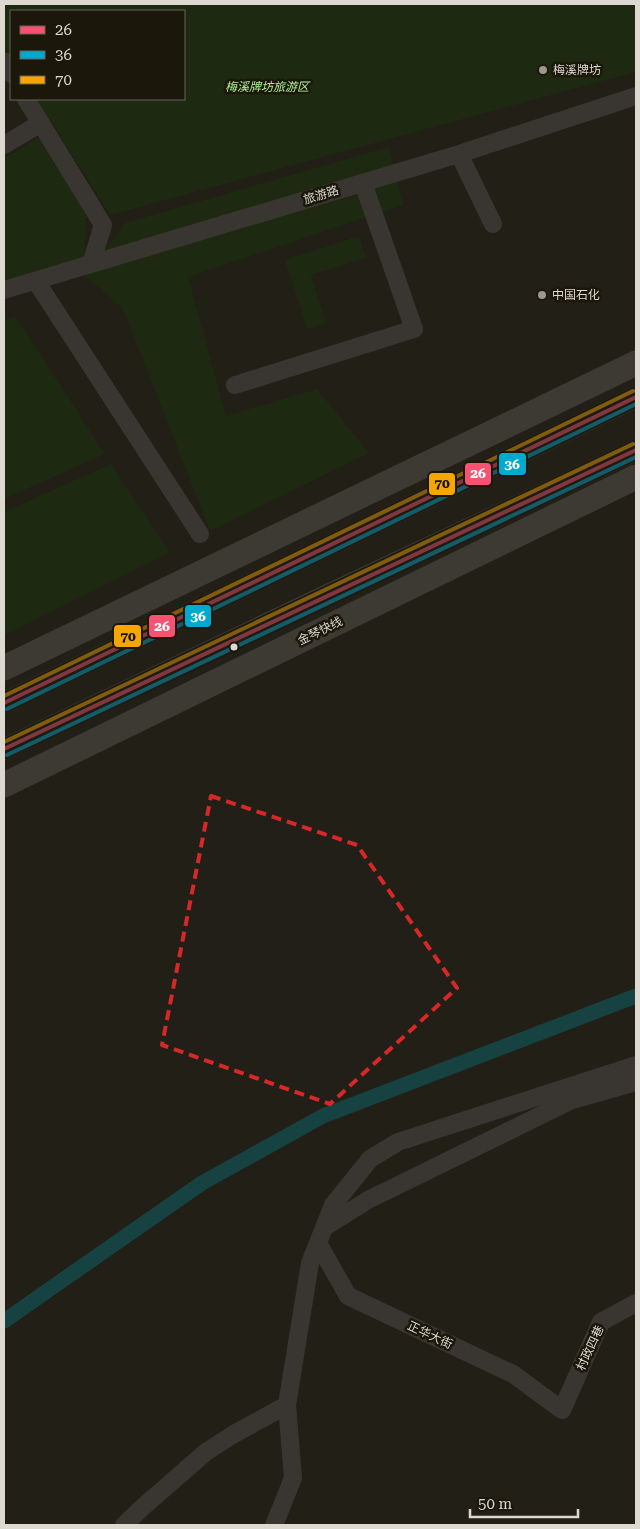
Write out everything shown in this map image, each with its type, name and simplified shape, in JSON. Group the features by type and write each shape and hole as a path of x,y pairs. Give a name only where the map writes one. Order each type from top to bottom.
{"highway":[{"path":"4,668 636,363"},
{"name":"金琴快线","path":"4,784 636,477"}],"main road":[{"path":"4,703 636,397"},
{"path":"4,749 636,450"}],"street":[{"path":"4,61 10,72"},
{"name":"旅游路","path":"4,290 459,154 636,96"},
{"path":"27,100 103,225 91,264"},
{"path":"4,145 41,123"},
{"path":"459,154 494,224"},
{"path":"235,385 414,329 363,183"},
{"path":"36,280 200,534"},
{"path":"274,1525 293,1478 287,1404 310,1263 333,1205 370,1159 398,1142 636,1066"},
{"path":"325,1227 368,1200 572,1100 636,1082"},
{"name":"正华大街","path":"318,1243 348,1296 513,1374 562,1410"},
{"name":"村政四巷","path":"562,1410 600,1322 636,1303"},
{"path":"124,1525 206,1452 287,1404"}],"highlighted area":[{"path":"211,796 357,845 457,988 330,1104 162,1045"}],"green space":[{"name":"梅溪牌坊旅游区","path":"8,4 636,4 636,72 110,215 38,100 185,100 185,10 10,10 10,55 4,46 4,6"},
{"path":"40,137 86,214 84,258 4,281 4,158"},
{"path":"389,147 403,205 188,277 226,416 317,389 369,453 210,531 123,309 86,276 125,223"},
{"path":"359,236 366,258 311,275 326,323 307,329 285,260"},
{"path":"16,317 105,454 4,499 4,320"},
{"path":"111,464 170,552 4,635 4,512"}],"waterway":[{"path":"4,1321 202,1183 323,1116 636,996"}],"transit line":[{"name":"70","path":"4,696 633,391"},
{"name":"26","path":"4,703 636,397"},
{"name":"36","path":"7,709 636,404"},
{"name":"70","path":"4,742 633,444"},
{"name":"26","path":"4,749 636,450"},
{"name":"36","path":"7,755 636,457"}],"place":[{"name":"梅溪牌坊","path":"543,70"},
{"name":"中国石化","path":"542,295"}]}
